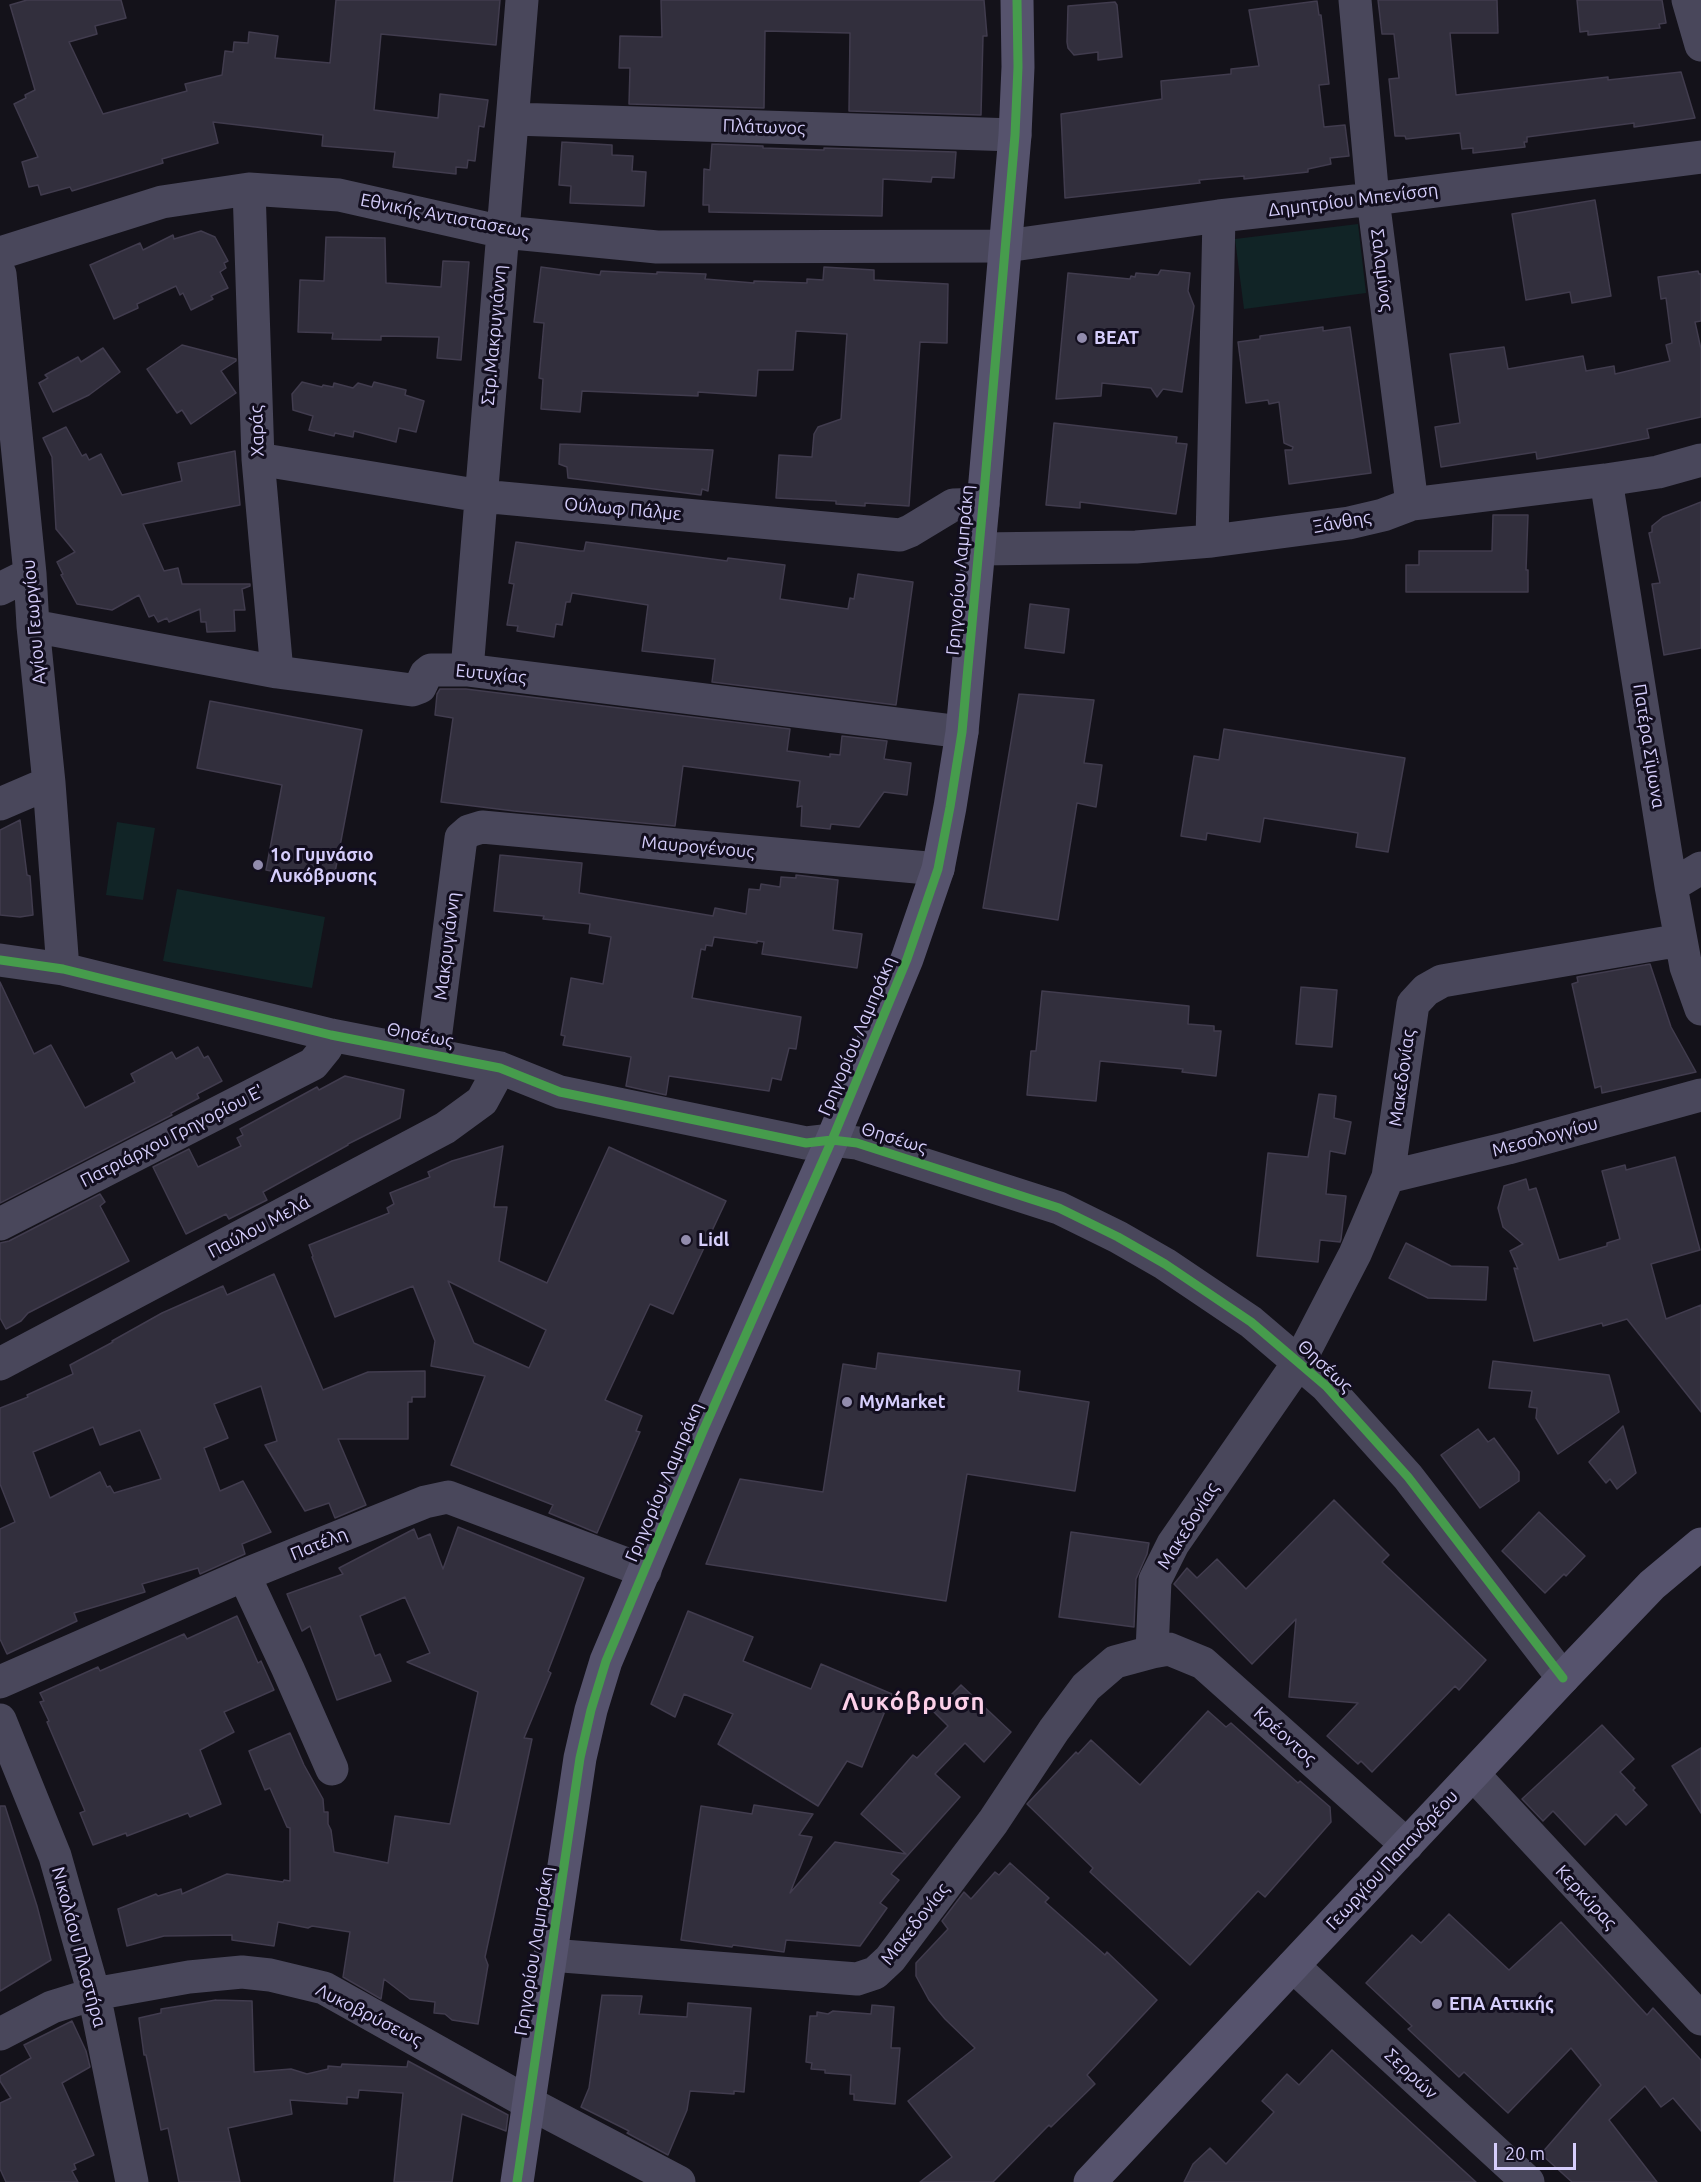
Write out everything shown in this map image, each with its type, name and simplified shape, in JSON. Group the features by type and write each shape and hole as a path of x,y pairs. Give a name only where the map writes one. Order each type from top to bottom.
{"main road":[{"name":"Γρηγορίου Λαμπράκη","path":"517,2182 580,1758 591,1710 606,1661 703,1431 832,1140 907,959 938,869 962,732 979,549 1015,135 1018,67 1017,0"},
{"name":"Γεωργίου Παπανδρέου","path":"1090,2182 1563,1678 1652,1586 1701,1544"}],"street":[{"name":"Στρ.Μακρυγιάννη","path":"467,670 522,0"},
{"name":"Σαλαμίνος","path":"1355,0 1373,199 1412,504"},
{"path":"1693,2 1701,45"},
{"name":"Πλάτωνος","path":"513,118 1015,135"},
{"name":"Δημητρίου Μπενίσση","path":"1006,246 1219,216 1373,199 1701,157"},
{"name":"Εθνικής Αντιστασεως","path":"0,253 162,202 249,189 339,195 503,232 657,247 1006,246"},
{"name":"Χαράς","path":"249,189 258,459 277,672"},
{"path":"1212,540 1219,216"},
{"name":"Αγίου Γεωργίου","path":"0,274 3,354 30,574 63,969"},
{"name":"Ούλωφ Πάλμε","path":"258,459 481,496 900,536 953,505 983,504"},
{"name":"Ξάνθης","path":"979,549 1136,547 1212,540 1349,523 1383,515 1412,504 1606,480 1658,471 1701,460"},
{"name":"Πατέρα Σϊμωνα","path":"1606,480 1671,886 1686,967 1701,1009"},
{"path":"0,589 30,574"},
{"name":"Ευτυχίας","path":"33,626 277,672 412,690 420,687 426,674 435,668 467,670 962,732"},
{"path":"0,804 49,783"},
{"name":"Μαυρογένους","path":"461,837 469,831 482,827 938,869"},
{"name":"Μακρυγιάννη","path":"433,1055 461,837"},
{"path":"1671,886 1701,868"},
{"name":"Μακεδονίας","path":"550,1955 857,1979 875,1973 890,1959 993,1822 1054,1730 1086,1687 1115,1662 1152,1652 1155,1580 1173,1544 1299,1362 1350,1265 1388,1178 1413,1004 1426,990 1442,981 1681,940"},
{"name":"Θησέως","path":"4,963 63,969 331,1035 500,1068 560,1092 806,1143 832,1140 857,1143 1059,1208 1118,1237 1165,1264 1251,1322 1326,1386 1408,1477 1563,1678"},
{"name":"Πατριάρχου Γρηγορίου Ε'","path":"0,1224 313,1064 326,1048 331,1035"},
{"name":"Παύλου Μελά","path":"0,1364 445,1128 482,1101 500,1068"},
{"name":"Μεσολογγίου","path":"1388,1178 1701,1095"},
{"name":"Πατέλη","path":"0,1682 244,1575 425,1502 448,1497 645,1571"},
{"path":"244,1575 332,1769"},
{"name":"Κρέοντος","path":"1152,1652 1169,1649 1203,1663 1407,1845"},
{"name":"Νικολάου Πλαστήρα","path":"0,1720 55,1856 94,1994 132,2182"},
{"name":"Κερκύρας","path":"1473,1774 1701,2019"},
{"name":"Σερρών","path":"1293,1966 1528,2182"},
{"name":"Λυκοβρύσεως","path":"0,2034 52,2007 94,1994 189,1977 242,1972 270,1975 324,1988 529,2103 679,2182"}],"green space":[{"path":"1358,224 1366,293 1244,309 1235,239"},
{"path":"117,822 155,828 143,900 106,895"},
{"path":"177,889 325,917 312,988 163,961"}],"building":[{"path":"27,0 121,0 126,18 95,26 97,34 69,42 103,114 187,91 185,84 222,75 225,51 233,52 234,42 248,43 249,32 278,36 275,58 330,63 336,0 500,0 496,45 381,34 374,110 438,118 440,94 488,100 484,127 479,126 475,161 468,160 467,168 456,167 456,174 393,167 395,152 322,146 323,135 213,122 218,143 162,159 163,163 72,191 70,187 41,195 38,185 29,187 22,162 38,157 14,104 35,90 10,5"},
{"path":"661,0 984,0 987,36 983,36 981,115 849,111 850,33 765,31 764,108 629,104 630,68 619,68 620,36 662,37"},
{"path":"1378,0 1497,0 1498,33 1450,33 1456,95 1608,77 1608,80 1681,72 1695,118 1634,127 1634,123 1527,137 1527,142 1524,142 1525,147 1473,153 1473,148 1462,149 1460,133 1406,139 1405,136 1395,136 1389,79 1399,78 1394,34 1382,34"},
{"path":"1577,0 1662,0 1666,23 1659,24 1660,28 1588,35 1588,31 1580,32"},
{"path":"1317,1 1319,15 1321,15 1329,84 1319,85 1324,127 1345,125 1349,156 1330,158 1331,164 1308,169 1308,172 1244,179 1244,176 1199,180 1200,183 1065,198 1061,114 1162,99 1161,81 1231,74 1231,69 1259,66 1249,10"},
{"path":"1115,2 1122,57 1098,60 1098,52 1074,55 1068,48 1067,42 1068,6"},
{"path":"562,142 612,145 612,155 633,156 632,171 646,172 644,206 570,203 571,186 559,185"},
{"path":"712,144 824,150 824,148 956,152 954,178 932,177 931,182 883,179 882,216 709,212 709,205 703,205 704,169 710,170"},
{"path":"1595,200 1611,296 1572,303 1570,292 1526,300 1512,214"},
{"path":"201,231 215,237 228,261 224,263 226,268 220,272 228,288 211,296 213,299 191,310 183,293 180,295 176,286 137,304 138,308 114,319 90,265 140,243 143,250 173,235 174,239"},
{"path":"326,237 385,238 386,283 441,287 443,261 469,262 461,360 437,358 439,337 381,336 381,340 332,339 333,333 298,332 300,280 324,281"},
{"path":"541,267 600,275 601,271 657,274 657,272 706,274 705,279 754,283 754,281 807,283 807,279 823,280 824,267 874,270 874,280 948,284 947,343 920,342 909,506 865,503 865,506 836,504 836,501 776,498 779,455 812,457 814,434 818,427 841,419 847,334 796,331 793,370 758,370 756,396 698,392 698,396 582,391 580,412 541,409 543,379 539,378 544,323 534,322"},
{"path":"1161,270 1190,273 1188,291 1194,306 1182,392 1163,389 1157,397 1151,388 1102,383 1101,396 1056,399 1068,273 1130,279 1131,276 1135,277 1136,273 1158,275"},
{"path":"1698,271 1701,274 1701,321 1695,322 1701,349 1701,417 1647,429 1649,438 1599,448 1537,459 1536,452 1441,467 1435,427 1460,423 1450,354 1504,347 1508,369 1583,356 1586,371 1614,366 1615,374 1670,361 1666,345 1672,343 1666,298 1661,299 1658,277"},
{"path":"1323,327 1323,331 1350,327 1371,473 1289,484 1285,450 1292,450 1293,447 1284,443 1279,402 1269,404 1268,400 1246,403 1238,342 1260,339 1260,336"},
{"path":"182,345 236,359 221,371 236,393 191,424 182,410 177,413 147,369"},
{"path":"103,348 120,372 89,395 53,412 39,383 48,378 45,375 78,357 81,362"},
{"path":"302,382 322,387 323,385 333,387 334,383 353,388 358,383 372,387 374,382 406,390 405,395 424,401 416,432 399,428 396,442 354,431 353,437 335,433 334,436 309,430 313,416 293,410 292,394"},
{"path":"1054,423 1177,437 1176,443 1187,444 1176,514 1080,502 1080,508 1046,505"},
{"path":"66,427 82,456 86,454 89,460 101,454 122,495 182,481 178,463 235,451 240,505 143,524 164,571 178,568 182,584 250,584 242,589 245,610 234,610 235,631 207,632 206,622 201,622 200,609 169,622 167,618 158,622 154,615 149,617 139,595 112,610 77,604 61,575 63,574 57,562 75,552 56,529 52,457 43,438"},
{"path":"560,444 713,450 708,491 702,489 701,495 568,478 567,467 559,464"},
{"path":"1701,502 1701,648 1664,655 1652,584 1660,583 1649,533 1652,532 1652,526 1663,517"},
{"path":"1493,515 1528,515 1526,570 1528,570 1528,592 1406,592 1406,565 1419,565 1419,551 1492,551"},
{"path":"516,542 584,551 586,542 727,561 728,558 785,565 780,599 848,609 850,598 854,599 858,574 913,582 896,705 712,682 715,659 642,651 648,605 572,593 570,602 566,602 562,625 556,624 554,637 517,631 518,626 507,625 514,584 509,583"},
{"path":"1030,604 1069,609 1064,653 1025,648"},
{"path":"440,689 466,689 790,729 787,751 830,757 830,754 840,755 842,736 887,741 884,759 911,763 907,795 884,792 859,827 831,824 830,829 801,826 802,806 797,807 800,781 683,766 675,826 441,802 453,718 435,715 437,694"},
{"path":"1019,694 1094,700 1084,763 1102,765 1096,807 1077,803 1058,920 983,908"},
{"path":"210,701 362,730 333,883 266,870 282,785 197,768"},
{"path":"1224,729 1405,758 1388,852 1356,847 1358,833 1264,818 1260,842 1207,833 1206,840 1181,836 1194,756 1219,760"},
{"path":"20,820 27,875 30,876 33,915 20,917 0,915 0,830"},
{"path":"500,855 582,863 579,893 713,916 715,908 746,914 749,889 760,890 761,884 780,887 781,877 796,878 796,875 838,880 833,930 862,934 857,968 762,954 764,942 714,937 712,946 706,945 705,950 701,949 692,998 801,1017 796,1049 789,1048 781,1080 772,1078 769,1091 669,1076 666,1095 626,1086 631,1057 563,1045 565,1036 561,1035 571,978 603,984 611,937 589,933 590,924 494,911"},
{"path":"1650,964 1671,1027 1696,1072 1602,1093 1601,1086 1595,1088 1572,984 1578,982 1577,977"},
{"path":"0,982 34,1054 51,1045 85,1108 135,1082 131,1074 172,1052 176,1059 198,1047 204,1058 208,1056 222,1081 197,1094 199,1098 171,1113 172,1115 0,1203"},
{"path":"1301,987 1337,990 1332,1047 1296,1044"},
{"path":"1042,991 1189,1006 1188,1024 1214,1026 1214,1031 1221,1031 1216,1076 1182,1072 1183,1069 1100,1061 1096,1101 1027,1095 1031,1051 1036,1051"},
{"path":"345,1076 404,1090 400,1118 348,1144 263,1192 267,1200 229,1219 226,1214 186,1234 153,1167 189,1149 198,1167 241,1146 237,1138 243,1135 240,1129 317,1087 319,1090"},
{"path":"1319,1094 1336,1096 1334,1118 1351,1122 1345,1154 1330,1151 1326,1194 1346,1196 1340,1242 1320,1240 1318,1262 1257,1256 1268,1153 1308,1157"},
{"path":"503,1146 494,1207 507,1207 499,1261 547,1283 609,1147 726,1201 673,1314 650,1304 605,1400 642,1416 636,1431 640,1432 597,1533 549,1513 553,1505 451,1465 485,1376 431,1366 435,1341 413,1286 335,1317 309,1245 389,1213 387,1208 394,1204 390,1193 430,1177 428,1172 452,1161","holes":["448,1281 546,1330 529,1368 474,1343"]},
{"path":"1675,1157 1700,1250 1651,1264 1666,1319 1701,1305 1701,1412 1627,1319 1603,1326 1602,1323 1534,1341 1514,1268 1518,1269 1510,1251 1523,1244 1503,1227 1498,1208 1504,1186 1526,1179 1529,1190 1536,1188 1559,1260 1607,1246 1607,1243 1620,1239 1602,1171 1625,1165 1626,1170"},
{"path":"100,1194 105,1202 100,1206 129,1261 28,1313 21,1321 6,1329 0,1318 0,1243 9,1241"},
{"path":"1406,1243 1451,1266 1488,1267 1486,1300 1428,1298 1389,1278"},
{"path":"274,1274 323,1390 368,1372 425,1371 425,1397 412,1397 412,1402 408,1402 408,1439 338,1439 366,1505 335,1518 329,1503 305,1511 265,1445 277,1441 261,1386 214,1404 228,1438 204,1448 220,1491 243,1481 271,1532 242,1544 245,1554 200,1574 198,1568 142,1584 145,1592 74,1613 77,1621 7,1654 0,1639 0,1529 15,1522 0,1484 0,1408 28,1397 27,1395 73,1374 70,1365 162,1313 223,1286 227,1295","holes":["93,1427 100,1445 140,1430 161,1479 114,1493 110,1486 107,1487 100,1472 50,1498 33,1452"]},
{"path":"878,1353 1020,1371 1018,1391 1089,1402 1075,1491 967,1474 946,1601 706,1564 740,1479 823,1492 843,1364 876,1369"},
{"path":"1493,1361 1609,1375 1619,1412 1558,1454 1536,1418 1537,1408 1529,1407 1532,1391 1489,1388"},
{"path":"1623,1426 1636,1473 1617,1489 1610,1479 1606,1483 1589,1462"},
{"path":"1478,1429 1488,1442 1494,1438 1519,1472 1519,1481 1480,1508 1441,1455"},
{"path":"1334,1500 1389,1555 1382,1562 1486,1660 1459,1690 1455,1686 1372,1772 1361,1761 1358,1764 1327,1736 1358,1703 1289,1697 1296,1619 1252,1664 1174,1584 1187,1568 1197,1578 1217,1559 1246,1589"},
{"path":"1539,1512 1585,1556 1545,1593 1502,1551"},
{"path":"458,1527 584,1578 548,1671 551,1673 524,1738 532,1739 485,1957 488,1965 478,2024 452,2020 445,2014 434,2013 435,2002 410,1999 384,1979 381,1999 343,1977 350,1932 312,1926 308,1928 278,1922 274,1946 232,1940 232,1935 164,1936 127,1946 118,1909 156,1894 158,1896 181,1889 182,1894 227,1874 290,1881 290,1828 287,1827 270,1788 265,1790 249,1751 290,1733 323,1799 324,1812 328,1812 334,1852 388,1863 395,1816 450,1824 478,1692 407,1662 430,1653 405,1597 360,1616 375,1656 380,1654 391,1681 337,1700 310,1626 302,1631 287,1594 343,1574 339,1568 414,1529 418,1539 430,1534 443,1569"},
{"path":"1071,1532 1149,1543 1147,1554 1136,1579 1134,1627 1059,1617"},
{"path":"688,1611 753,1637 743,1661 811,1689 821,1664 892,1694 862,1767 847,1761 818,1806 718,1744 733,1714 684,1694 675,1717 651,1704"},
{"path":"237,1616 258,1663 261,1661 274,1690 224,1712 234,1732 200,1750 221,1804 190,1817 188,1813 127,1836 126,1833 93,1845 80,1813 85,1811 47,1722 49,1721 40,1702 44,1701 40,1693 98,1667 100,1671 184,1634 187,1639"},
{"path":"961,1685 1011,1732 984,1762 965,1743 935,1774 960,1797 891,1874 899,1880 880,1903 887,1908 860,1946 786,1940 784,1952 681,1940 701,1806 752,1814 754,1805 813,1814 799,1835 812,1837 790,1893 835,1842 906,1854 861,1814 913,1755 917,1758 948,1726 934,1712"},
{"path":"1208,1711 1226,1727 1231,1723 1298,1783 1300,1781 1330,1807 1331,1822 1265,1897 1258,1891 1190,1965 1090,1872 1093,1868 1027,1804 1076,1752 1078,1754 1091,1740 1140,1785"},
{"path":"1602,1725 1634,1759 1620,1772 1647,1805 1626,1825 1616,1814 1585,1845 1553,1811 1543,1821 1522,1799"},
{"path":"1701,1748 1701,1813 1672,1766"},
{"path":"0,1806 5,1806 37,1906 51,1960 0,1991"},
{"path":"1010,1863 1049,1898 1045,1902 1105,1955 1107,1952 1157,2000 1087,2075 1095,2084 1051,2127 1049,2125 993,2182 920,2182 952,2157 908,2101 975,2048 929,2000 916,1976 916,1963 948,1929 942,1921 964,1892 971,1899 995,1872 999,1875"},
{"path":"1449,1914 1509,1970 1561,1922 1647,2015 1653,2008 1701,2060 1701,2131 1673,2098 1661,2107 1645,2086 1609,2120 1657,2182 1572,2182 1541,2154 1601,2085 1571,2048 1508,2113 1464,2072 1459,2077 1408,2029 1412,2026 1366,1983 1412,1935 1421,1943"},
{"path":"602,1995 642,1996 639,2014 687,2017 688,2003 751,2008 744,2092 734,2091 734,2094 690,2091 687,2110 668,2155 627,2133 629,2131 581,2107 589,2088"},
{"path":"216,2000 252,2001 254,2072 291,2069 307,2074 328,2069 328,2066 341,2067 342,2064 407,2067 408,2061 508,2115 506,2131 462,2114 452,2182 394,2182 403,2093 359,2090 358,2098 347,2097 347,2104 290,2100 292,2114 228,2128 240,2182 179,2182 168,2128 161,2130 146,2055 144,2055 139,2018 161,2013 161,2009"},
{"path":"872,2005 894,2007 891,2048 900,2048 895,2104 854,2100 854,2094 850,2094 851,2075 825,2073 825,2070 811,2069 812,2063 806,2062 810,2016 817,2016 817,2012 828,2014 833,2011 871,2014"},
{"path":"72,2021 86,2051 90,2067 62,2083 94,2155 74,2164 76,2169 72,2171 78,2182 6,2182 0,2169 0,2103 11,2098 0,2081 0,2076 31,2058 24,2045"},
{"path":"1332,2050 1476,2182 1184,2182 1193,2164 1210,2148 1226,2164 1274,2112 1262,2101 1287,2074 1299,2085"}],"cycle path":[{"path":"517,2182 580,1758 591,1710 606,1661 703,1431 832,1140 907,959 938,869 962,732 983,504 1015,135 1018,67 1017,0"},
{"path":"0,960 63,969 331,1035 500,1068 560,1092 806,1143 832,1140 857,1143 1059,1208 1118,1237 1165,1264 1251,1322 1326,1386 1408,1477 1563,1678"}],"place":[{"name":"ΒΕΑΤ","path":"1082,338"},
{"name":"1ο Γυμνάσιο Λυκόβρυσης","path":"258,865"},
{"name":"Lidl","path":"686,1240"},
{"name":"MyMarket","path":"847,1402"},
{"name":"ΕΠΑ Αττικής","path":"1437,2004"}],"district":[{"name":"Λυκόβρυση","path":"914,1702"}]}
